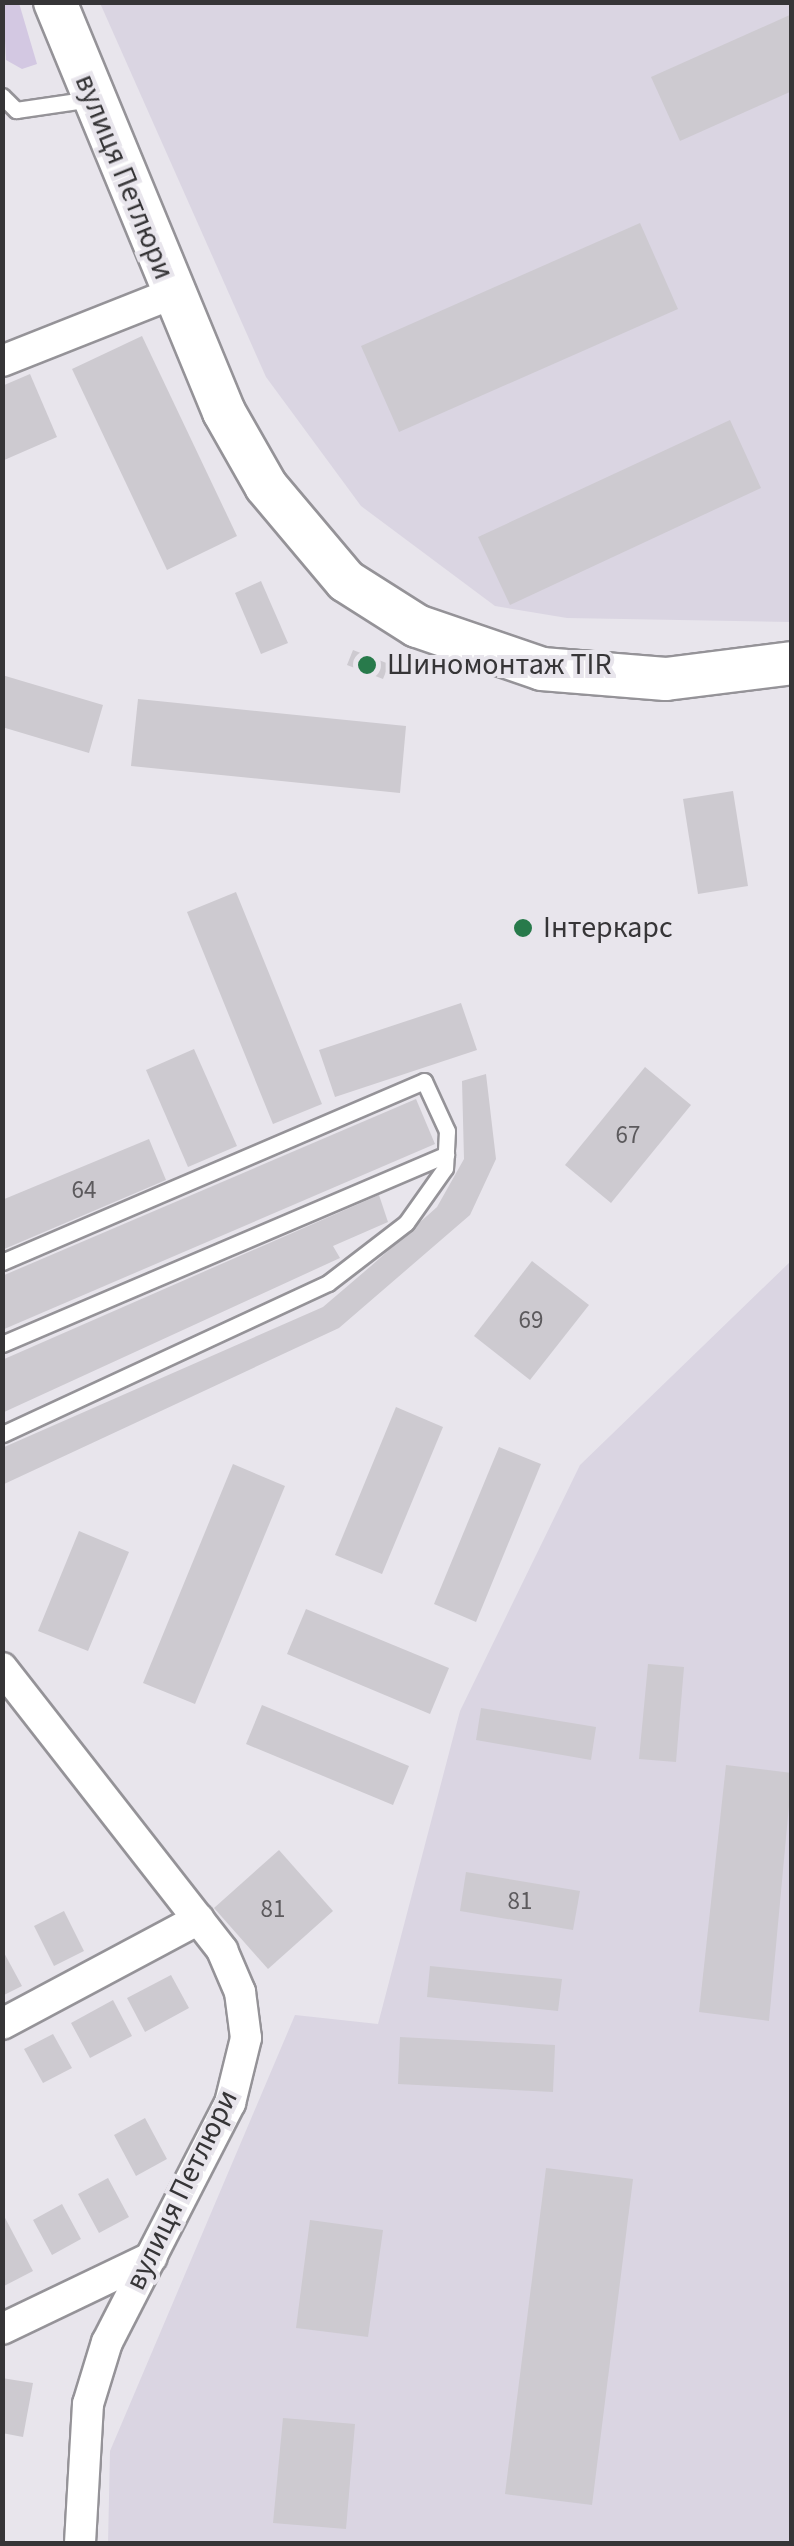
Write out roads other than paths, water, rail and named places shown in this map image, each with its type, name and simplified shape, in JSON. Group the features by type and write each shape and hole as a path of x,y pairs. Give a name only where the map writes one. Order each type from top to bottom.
{"main road":[{"name":"вулиця Петлюри","path":"56,2 171,294"},
{"path":"171,294 266,486 346,581 417,626 542,669 596,676 726,676 792,662"}],"street":[{"name":"вулиця Петлюри","path":"2,362 171,294"},
{"name":"вулиця Петлюри","path":"2,1668 198,1918 240,1992 246,2038 230,2103 107,2342 88,2404 80,2544"},
{"path":"2,2024 198,1918"},
{"path":"2,2329 152,2257"}],"lane":[{"path":"2,96 16,110 93,99"},
{"path":"2,1262 424,1081 447,1131 445,1168 406,1223 328,1283 2,1434"},
{"path":"2,1344 446,1154"}],"place":[{"name":"Шиномонтаж TIR","path":"367,665"},
{"name":"Інтеркарс","path":"523,928"}]}
